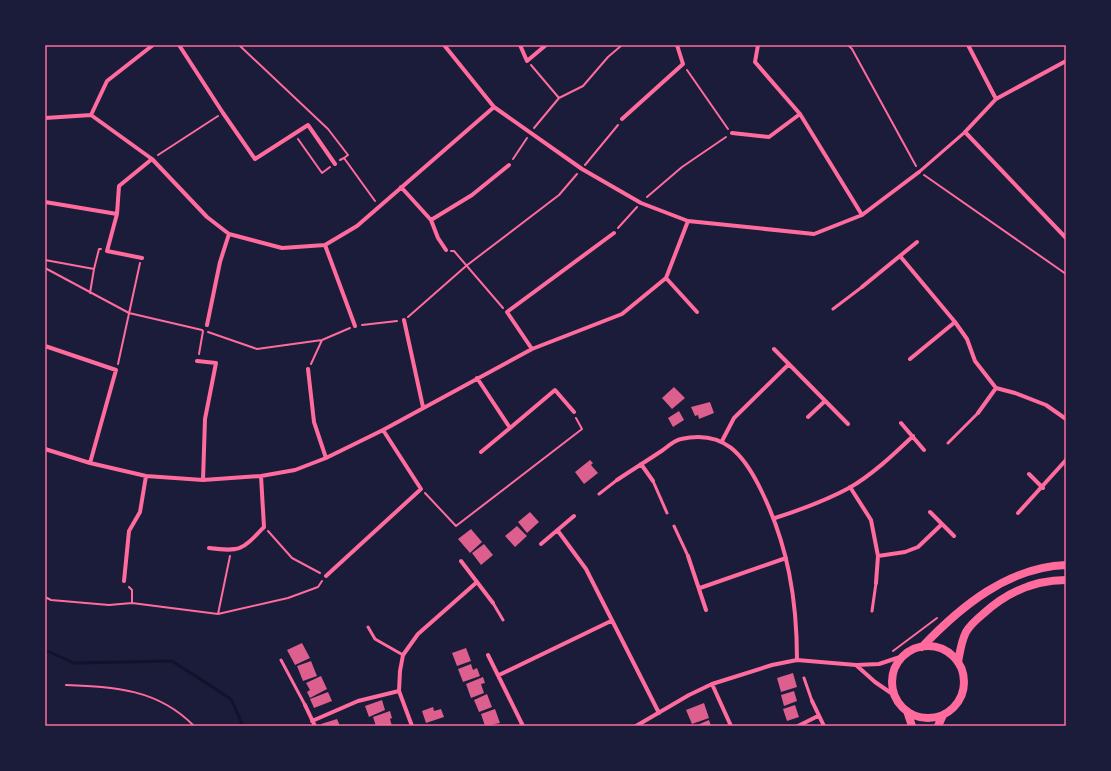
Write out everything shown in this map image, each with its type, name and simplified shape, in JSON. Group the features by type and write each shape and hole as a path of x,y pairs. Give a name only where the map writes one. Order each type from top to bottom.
{"main road":[{"path":"922,647 961,610 1004,581 1042,568 1066,566"},
{"path":"958,662 961,644 967,631 993,605 1027,586 1066,580"},
{"path":"932,646 951,654 958,662 963,673 964,686 960,698 953,708 943,715 930,718 918,717 907,711 899,704 894,695 892,681 895,667 903,656 912,650 932,646"},
{"path":"907,711 912,726"},
{"path":"938,726 943,715"}],"street":[{"path":"91,115 107,81 153,45"},
{"path":"179,45 222,113 255,159 308,125 335,164"},
{"path":"444,45 494,107 582,169 641,203 688,221 814,234 862,215 919,172"},
{"path":"520,45 527,61 546,45"},
{"path":"622,119 683,64 677,45"},
{"path":"758,45 755,62 800,114 862,215"},
{"path":"968,45 996,99"},
{"path":"1066,61 996,99 965,132 1066,238"},
{"path":"45,118 91,115 152,158 208,217 229,234 282,248 325,245 357,226 494,107"},
{"path":"732,133 769,136 800,114"},
{"path":"142,258 107,251 117,214 119,186 152,158"},
{"path":"430,220 472,195 509,165"},
{"path":"401,187 430,220 438,238 446,250"},
{"path":"45,202 117,214"},
{"path":"45,449 90,464 146,476 203,480 261,476 295,470 326,458 383,430 424,406 532,349 622,314 666,278 688,221"},
{"path":"532,349 507,312 614,233"},
{"path":"207,325 220,262 229,234"},
{"path":"862,287 917,242"},
{"path":"325,245 355,326"},
{"path":"900,256 955,322 967,339 975,361 996,388 1015,393 1046,405 1066,419"},
{"path":"666,278 697,312"},
{"path":"404,320 424,406"},
{"path":"910,359 955,322"},
{"path":"45,346 116,370 90,464"},
{"path":"774,348 788,365 848,424"},
{"path":"197,361 216,363 205,419 203,480"},
{"path":"722,441 734,418 788,365"},
{"path":"308,369 314,422 326,458"},
{"path":"477,378 510,428"},
{"path":"978,413 996,388"},
{"path":"481,452 556,390 574,412"},
{"path":"808,416 825,401"},
{"path":"901,423 924,450"},
{"path":"326,576 421,489 383,430"},
{"path":"775,518 812,506 850,487 892,456 913,436"},
{"path":"617,480 680,439 705,437 722,441 741,455 750,468 775,518 786,558 794,598 797,660"},
{"path":"1018,513 1043,488 1066,460"},
{"path":"641,464 653,481"},
{"path":"1029,474 1043,488"},
{"path":"124,581 129,531 140,512 146,476"},
{"path":"209,548 231,551 245,547 264,527 261,476"},
{"path":"850,487 871,520 878,556 876,583"},
{"path":"930,512 941,525 954,536"},
{"path":"541,544 574,516"},
{"path":"878,556 905,552 918,547 941,525"},
{"path":"558,531 586,569 659,713"},
{"path":"688,556 700,588 706,610"},
{"path":"700,588 786,558"},
{"path":"461,561 493,603"},
{"path":"412,726 399,692 400,671 403,655 418,634 477,582"},
{"path":"499,675 611,620"},
{"path":"488,655 523,726"},
{"path":"636,726 689,695 712,684 772,665 797,660 856,665 879,664 903,656"},
{"path":"856,665 875,682 894,695"},
{"path":"712,684 731,726"},
{"path":"312,721 358,701 399,692"},
{"path":"812,701 824,726"},
{"path":"305,705 315,726"},
{"path":"798,726 818,716"}],"lane":[{"path":"919,172 965,132"},
{"path":"833,309 862,287"},
{"path":"948,443 978,413"},
{"path":"598,494 617,480"},
{"path":"653,481 667,513"},
{"path":"674,526 688,556"},
{"path":"872,611 876,583"},
{"path":"493,603 503,620"},
{"path":"368,628 375,639 403,655"},
{"path":"281,660 305,705"},
{"path":"804,678 812,701"}],"path":[{"path":"239,45 328,129 348,155 344,158"},
{"path":"509,165 531,132 559,98 583,86 608,57 622,45"},
{"path":"848,45 852,49 919,172 1066,274"},
{"path":"527,61 559,98"},
{"path":"614,233 641,203 682,166 732,133 683,64"},
{"path":"152,158 222,113"},
{"path":"45,268 129,313 203,330 257,348 322,340 355,326 404,320 466,266 559,195 622,119"},
{"path":"90,293 99,249 107,251"},
{"path":"446,250 454,251 507,312"},
{"path":"116,370 142,258"},
{"path":"45,260 94,269"},
{"path":"197,361 203,330 207,325"},
{"path":"308,369 322,340"},
{"path":"421,489 456,526 582,429 576,421 574,412"},
{"path":"45,598 51,600 109,605 132,603 218,614 288,598 318,587 326,576 292,558 264,527"},
{"path":"218,614 231,551"},
{"path":"124,581 132,590 132,603"},
{"path":"66,685 106,687 140,692 163,702 194,726"}],"building":[{"path":"674,387 685,398 672,409 662,398"},
{"path":"710,402 714,413 699,419 698,415 695,416 691,407"},
{"path":"679,411 684,420 673,427 668,418"},
{"path":"590,460 593,463 591,465 598,473 584,484 575,472"},
{"path":"530,512 539,522 527,533 518,522"},
{"path":"517,526 527,536 515,547 505,536"},
{"path":"471,529 482,542 470,553 458,539"},
{"path":"484,544 493,555 481,565 472,553"},
{"path":"302,643 310,658 295,665 287,650"},
{"path":"466,648 471,661 457,666 452,653"},
{"path":"311,661 317,676 303,681 297,666"},
{"path":"471,664 473,670 477,668 480,676 463,682 458,669"},
{"path":"793,673 797,687 781,692 777,678"},
{"path":"321,676 327,689 310,698 307,692 310,690 306,683"},
{"path":"483,677 485,683 481,684 484,693 471,698 466,684"},
{"path":"794,691 797,701 784,706 781,695"},
{"path":"328,692 332,701 314,708 310,699"},
{"path":"487,694 492,707 479,712 474,700"},
{"path":"382,700 385,710 369,717 365,706"},
{"path":"704,703 709,718 692,724 686,710"},
{"path":"795,705 799,717 787,721 783,709"},
{"path":"433,707 434,711 441,709 444,717 426,723 422,711"},
{"path":"495,709 500,723 485,726 481,714"},
{"path":"390,711 392,726 376,726 373,717"},
{"path":"337,719 340,726 322,726 321,724"},
{"path":"709,720 711,726 695,726"}],"waterway":[{"path":"45,650 74,663 172,661 231,699 243,726"}]}
